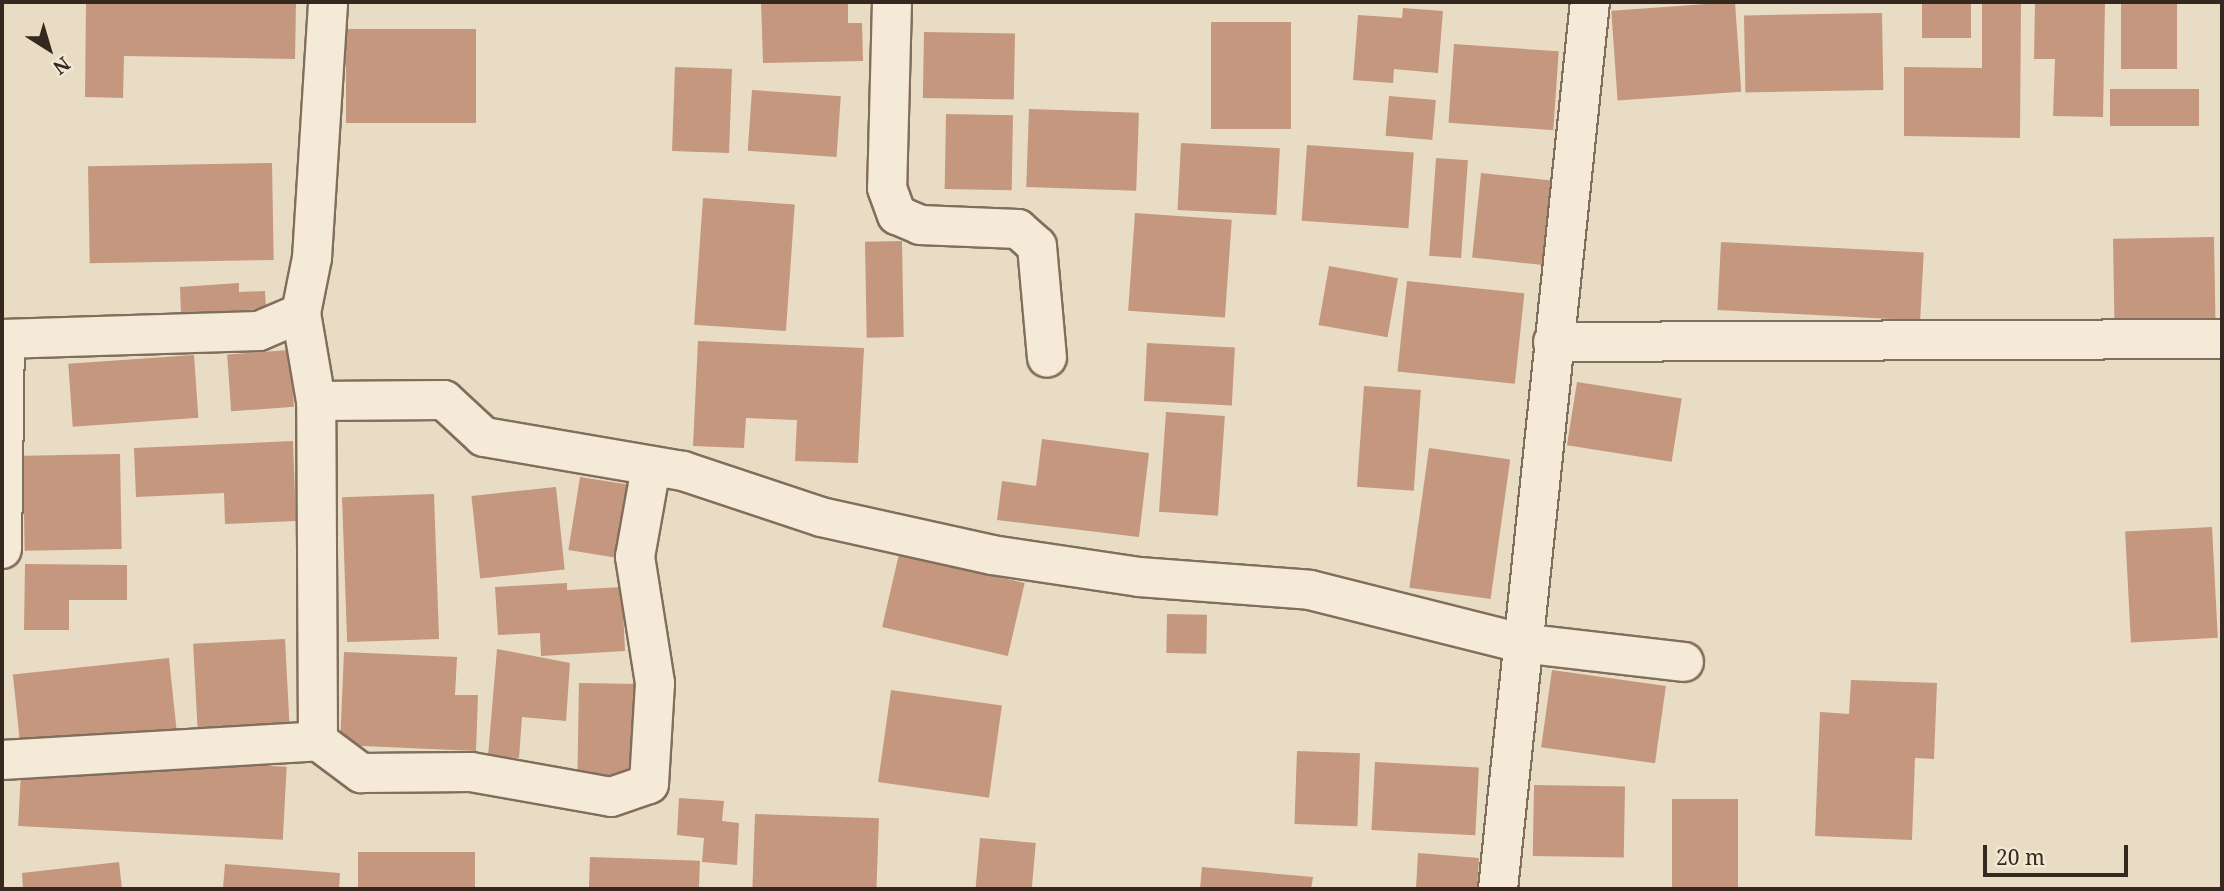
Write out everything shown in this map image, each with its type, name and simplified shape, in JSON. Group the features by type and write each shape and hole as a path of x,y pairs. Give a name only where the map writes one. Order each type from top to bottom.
{"street":[{"path":"318,741 316,401 300,313 312,258 328,2"},
{"path":"892,2 887,188 897,215 920,225 1018,229 1037,246 1047,358"},
{"path":"1498,889 1521,643 1590,2"},
{"path":"2,549 3,339 259,331 300,313"},
{"path":"1553,342 2222,339"},
{"path":"316,401 444,400 484,438 651,467 821,517 992,555 1139,577 1310,590 1521,643 1684,662"},
{"path":"2,760 318,741 361,773 471,772 611,797 649,784 655,682 635,558 651,467"}],"building":[{"path":"86,2 296,2 295,59 124,56 123,98 85,97"},
{"path":"761,2 848,2 848,23 862,23 863,61 763,63"},
{"path":"1735,2 1741,92 1618,100 1611,11"},
{"path":"1922,2 1971,2 1971,38 1922,38"},
{"path":"1982,2 2021,2 2020,138 1904,136 1904,67 1982,68"},
{"path":"2035,2 2105,2 2103,117 2053,116 2055,59 2034,59"},
{"path":"2121,2 2177,2 2177,69 2121,69"},
{"path":"1403,8 1443,11 1438,73 1394,69 1393,83 1353,80 1358,15 1402,18"},
{"path":"1882,13 1883,90 1745,92 1744,15"},
{"path":"1211,22 1291,22 1291,129 1211,129"},
{"path":"346,29 476,29 476,123 346,123"},
{"path":"924,32 1015,34 1014,100 923,98"},
{"path":"1454,44 1559,51 1553,130 1448,123"},
{"path":"675,67 732,69 729,153 672,151"},
{"path":"2110,89 2199,89 2199,126 2110,126"},
{"path":"752,90 841,96 837,157 748,151"},
{"path":"1389,96 1436,100 1432,140 1386,136"},
{"path":"1029,109 1139,113 1136,191 1026,187"},
{"path":"946,114 1013,115 1012,190 945,189"},
{"path":"1181,143 1280,148 1276,215 1177,210"},
{"path":"1307,145 1414,152 1408,228 1302,221"},
{"path":"1436,158 1468,160 1461,258 1429,256"},
{"path":"272,163 274,260 90,263 88,166"},
{"path":"1481,173 1552,180 1543,265 1472,258"},
{"path":"703,198 795,204 786,331 694,325"},
{"path":"1135,213 1232,220 1225,318 1128,311"},
{"path":"2214,237 2215,322 2114,324 2113,239"},
{"path":"902,241 904,337 867,338 865,242"},
{"path":"1721,242 1924,253 1920,321 1717,310"},
{"path":"1329,266 1398,278 1388,337 1319,325"},
{"path":"1407,281 1524,293 1515,384 1397,372"},
{"path":"239,283 239,292 265,291 266,309 181,314 180,287"},
{"path":"698,341 864,348 858,463 795,461 797,420 746,418 744,448 693,446"},
{"path":"1147,343 1235,348 1232,406 1144,401"},
{"path":"290,350 294,407 231,411 227,354"},
{"path":"194,355 198,418 73,427 68,364"},
{"path":"1577,382 1682,399 1672,462 1567,445"},
{"path":"1364,386 1421,390 1414,491 1357,487"},
{"path":"1166,412 1225,416 1218,516 1159,512"},
{"path":"1042,439 1149,453 1139,537 997,520 1002,481 1036,486"},
{"path":"293,441 296,521 225,524 224,493 136,497 134,448"},
{"path":"1429,448 1510,459 1491,599 1409,588"},
{"path":"120,454 122,549 25,551 23,456"},
{"path":"580,477 632,485 621,558 568,550"},
{"path":"556,487 565,570 480,578 471,496"},
{"path":"434,494 439,639 347,642 342,497"},
{"path":"2212,527 2218,638 2131,642 2125,532"},
{"path":"899,554 1025,583 1008,656 882,627"},
{"path":"25,564 127,565 127,600 69,600 69,630 24,630"},
{"path":"567,583 567,590 622,587 625,651 541,656 540,633 498,635 495,587"},
{"path":"1167,614 1207,615 1206,654 1166,653"},
{"path":"285,639 290,726 198,731 193,644"},
{"path":"497,649 570,663 566,721 522,717 519,758 488,756"},
{"path":"344,652 457,657 455,695 478,695 476,751 340,745"},
{"path":"169,658 177,735 21,751 13,674"},
{"path":"1552,670 1666,686 1655,763 1541,747"},
{"path":"1851,680 1937,683 1934,759 1915,758 1912,840 1815,836 1820,712 1849,714"},
{"path":"579,683 641,684 639,776 577,775"},
{"path":"891,690 1002,706 989,798 878,782"},
{"path":"1297,751 1360,753 1357,826 1294,824"},
{"path":"22,753 287,767 283,840 18,826"},
{"path":"1375,762 1479,767 1475,835 1371,830"},
{"path":"1534,785 1625,787 1624,858 1533,856"},
{"path":"679,798 724,801 722,821 739,823 737,865 702,862 704,838 677,835"},
{"path":"1672,799 1738,799 1738,889 1672,889"},
{"path":"755,814 879,818 876,889 752,889"},
{"path":"980,838 1036,843 1032,889 976,889"},
{"path":"358,852 475,852 475,889 358,889"},
{"path":"1418,853 1479,858 1477,889 1416,889"},
{"path":"590,857 700,861 699,889 589,889"},
{"path":"119,862 122,889 23,889 22,873"},
{"path":"225,864 340,873 339,889 223,889"},
{"path":"1202,867 1313,877 1311,889 1200,889"}]}
